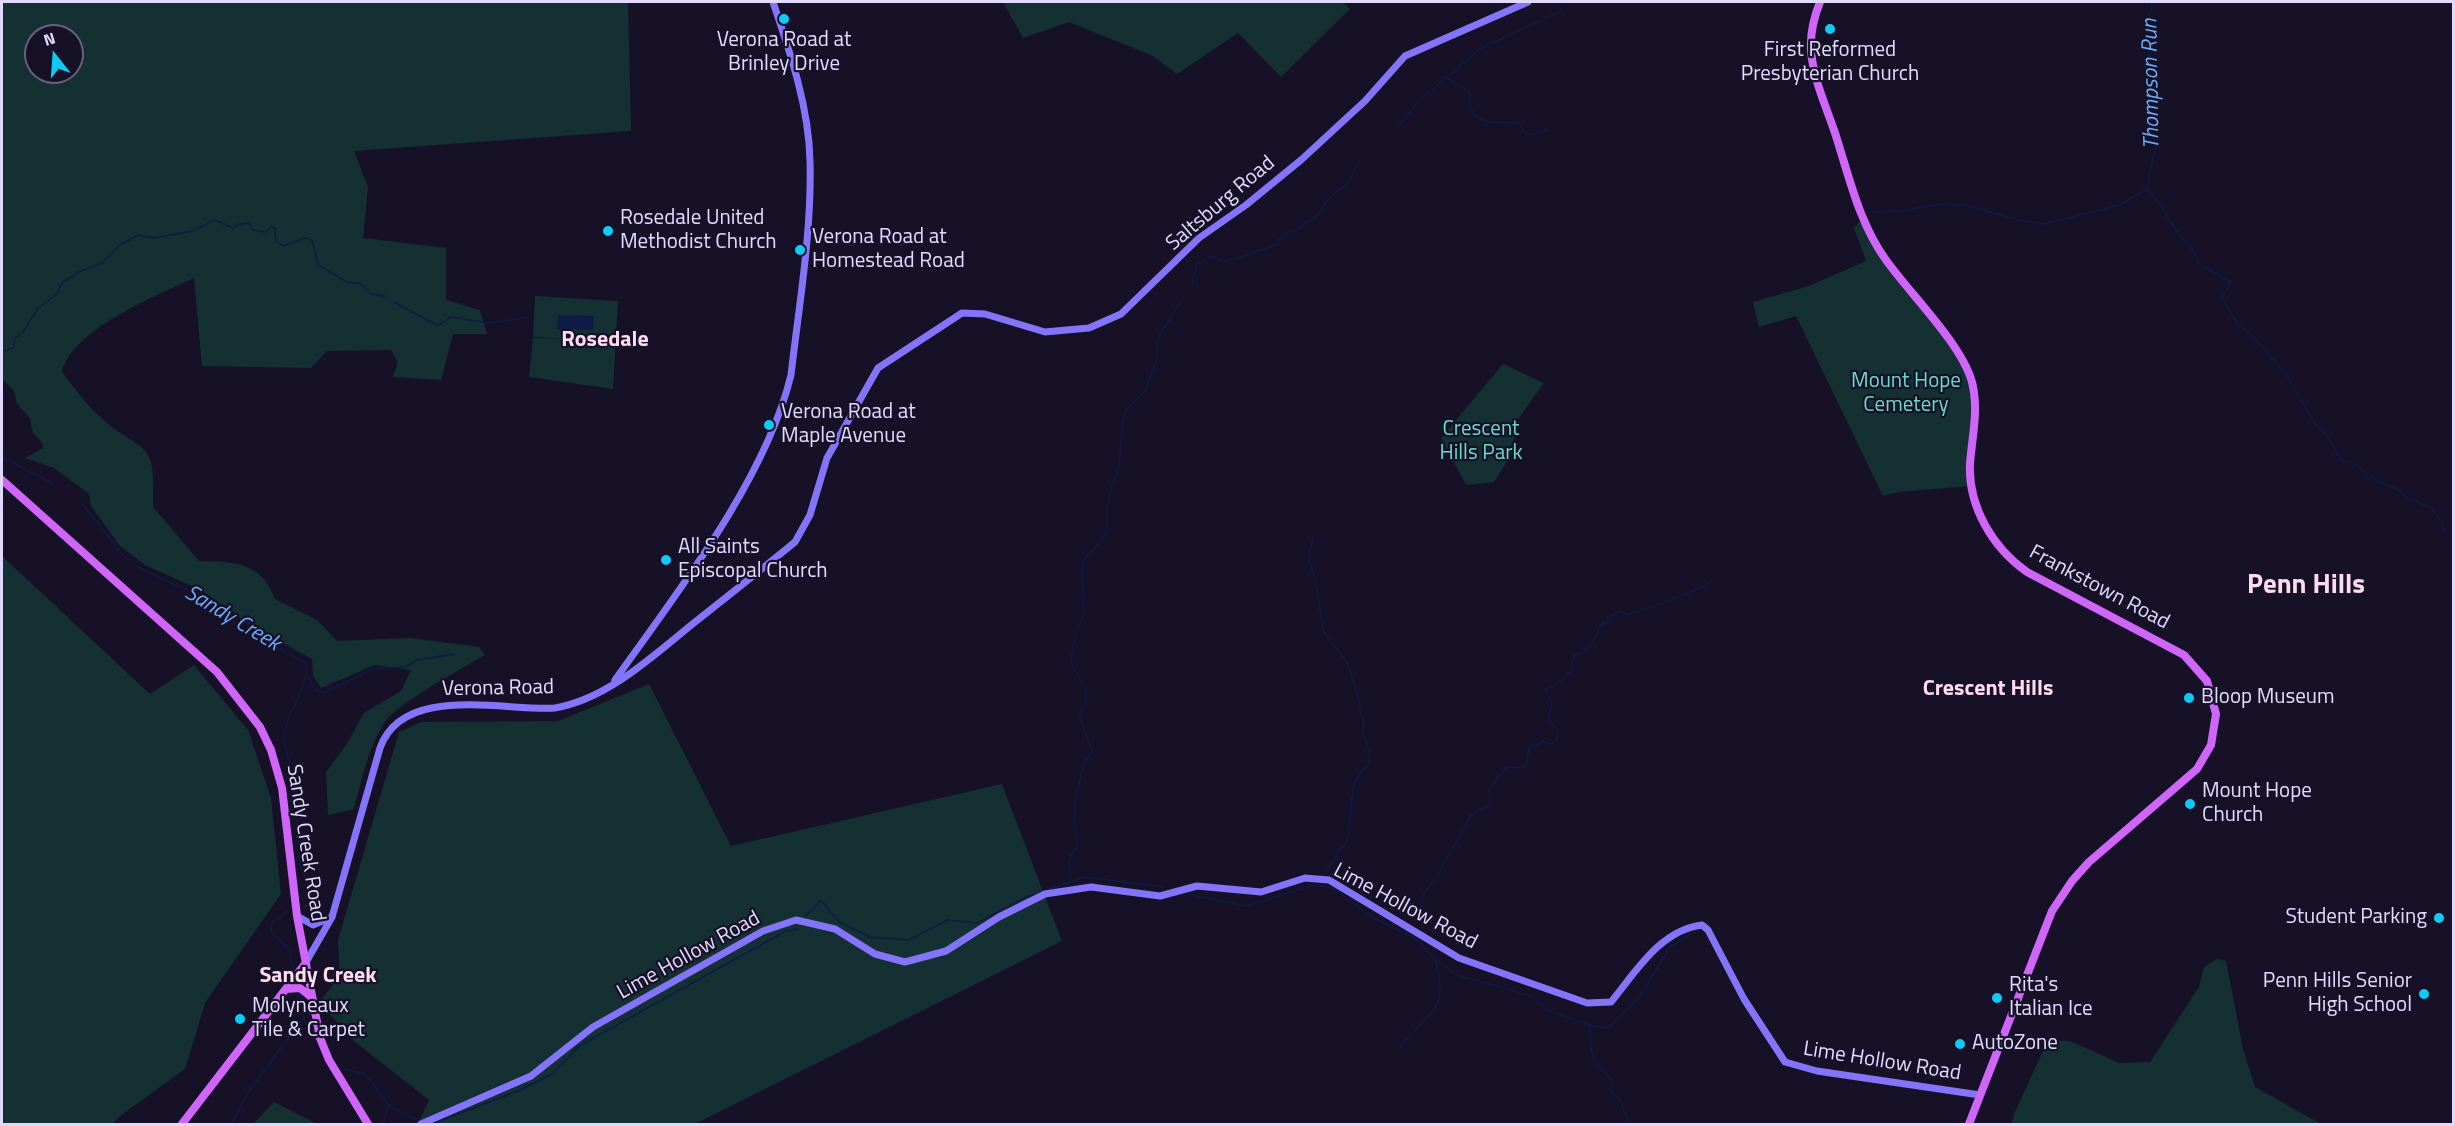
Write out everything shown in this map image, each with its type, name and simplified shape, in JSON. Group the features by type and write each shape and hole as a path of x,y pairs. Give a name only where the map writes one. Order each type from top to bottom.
{"main road":[{"name":"Frankstown Road","path":"1820,2 1811,33 1813,64 1861,213 1884,257 1958,354 1971,380 1976,402 1971,486 1977,507 1990,534 2004,554 2027,572 2184,655 2206,681 2215,706 2215,724 2211,745 2197,769 2090,862 2072,881 2052,910 1969,1125"},
{"name":"Sandy Creek Road","path":"2,480 217,672 251,713 271,750 280,781 297,916 324,1049 368,1125"},
{"name":"Verona Road","path":"182,1125 286,989 298,983 305,964"},
{"path":"298,983 312,998"}],"street":[{"path":"612,685 740,495 786,397 791,375 810,202 810,160 808,136 792,59 773,2"},
{"name":"Saltsburg Road","path":"612,685 643,664 795,542 810,515 827,458 878,368 962,314 985,314 1044,332 1089,328 1121,314 1199,238 1300,160 1365,101 1405,56 1528,2"},
{"name":"Verona Road","path":"305,964 332,917 380,748 387,732 396,722 411,713 446,707 555,708 572,704 612,685"},
{"name":"Lime Hollow Road","path":"421,1125 531,1076 593,1027 762,931 796,920 835,929 875,954 905,962 946,951 999,916 1045,894 1091,886 1160,897 1197,886 1261,892 1305,878 1329,880 1459,958 1587,1003 1611,1002 1652,953 1672,935 1691,926 1702,925 1708,930 1744,999 1785,1062 1817,1071 1980,1095"},
{"path":"297,916 312,925 332,917"}],"green space":[{"path":"2,2 628,2 631,131 354,151 368,187 363,238 446,248 446,300 480,310 487,334 453,334 441,380 392,377 398,363 391,350 327,351 311,368 202,366 194,278 138,304 98,328 69,356 62,372 98,415 144,449 152,467 153,507 199,561 235,563 254,571 269,586 275,599 317,620 337,641 411,638 479,647 485,655 403,705 385,722 370,753 354,809 328,815 326,772 346,745 364,713 401,691 411,670 375,665 321,688 313,676 312,659 252,626 201,590 145,565 120,546 91,506 89,494 54,468 25,458 43,448 42,442 33,433 30,418 17,404 14,391 2,379"},
{"path":"1003,2 1343,2 1350,9 1281,77 1238,33 1177,74 1153,56 1069,22 1023,38"},
{"name":"Mount Hope Cemetery","path":"1863,217 1884,257 1948,341 1971,380 1971,486 1898,492 1883,496 1796,316 1759,327 1753,302 1809,286 1866,261 1854,228"},
{"path":"535,296 618,301 613,389 529,377 533,338 568,339 533,337"},
{"name":"Crescent Hills Park","path":"1503,364 1544,383 1516,422 1513,452 1494,482 1466,485 1441,438"},
{"path":"2,556 150,694 194,665 248,730 271,798 281,894 205,1003 185,1069 120,1116 113,1124 2,1124"},
{"path":"649,684 731,846 1002,784 1062,941 695,1124 418,1124 429,1100 355,1042 319,1002 340,977 338,940 399,732 421,722 558,721"},
{"path":"2217,959 2226,961 2243,1049 2255,1087 2321,1124 2012,1124 2014,1114 2048,1040 2070,1041 2119,1063 2150,1062 2199,987 2204,967"},
{"path":"274,1102 317,1124 253,1124"}],"water":[{"path":"558,315 594,316 593,330 557,329"}],"waterway":[{"name":"Thompson Run","path":"2152,2 2147,32 2156,141 2147,190 2190,247 2199,264 2231,282 2222,298 2236,322 2254,338 2288,377 2315,424 2328,437 2341,460 2356,465 2376,480 2399,490 2409,499 2432,508 2440,519 2445,533"},
{"path":"1398,126 1421,99 1481,48 1559,12 1563,7"},
{"path":"1445,77 1469,91 1471,109 1479,118 1492,122 1519,123 1525,133 1532,135 1546,130"},
{"path":"1192,284 1197,264 1213,256 1225,262 1275,245 1285,233 1300,228 1304,223 1312,220 1319,214 1327,200 1348,182 1358,164"},
{"path":"1874,212 1901,211 1940,204 1965,205 2018,220 2045,224 2119,205 2146,190"},
{"path":"5,351 14,347 15,338 23,332 38,308 56,295 62,283 79,272 103,262 118,246 138,235 154,238 192,231 215,220 233,228 239,224 248,223 253,230 265,232 271,227 275,228 276,241 283,246 305,238 312,240 318,265 349,283 359,283 372,294 385,296"},
{"path":"394,302 438,326 451,317 488,323 526,318"},
{"path":"1071,881 1069,860 1077,845 1074,820 1076,796 1083,766 1092,751 1080,713 1086,702 1086,690 1071,663 1075,632 1084,616 1082,574 1084,560 1107,533 1107,509 1111,487 1118,470 1123,422 1127,409 1145,391 1156,362 1158,338 1180,302"},
{"name":"Sandy Creek","path":"2,457 52,483"},
{"name":"Sandy Creek","path":"82,503 122,554 136,566 199,596 246,631 306,663 304,683 285,730 284,740 290,764"},
{"path":"1313,537 1310,560 1324,632 1347,662 1359,699 1360,713 1364,719 1363,734 1370,752 1369,765 1354,785 1348,836 1344,846 1337,852 1336,858 1327,869"},
{"path":"1400,914 1415,911 1423,905 1422,896 1436,878 1472,814 1490,805 1489,789 1506,767 1523,768 1529,748 1543,742 1552,744 1557,740 1558,731 1548,718 1552,703 1545,690 1561,681 1572,670 1575,655 1592,644 1600,625 1608,622 1607,617 1621,611 1627,615 1659,604 1693,591 1711,581"},
{"path":"308,677 315,689 324,693 372,669 406,667 417,660 454,654"},
{"name":"Sandy Creek","path":"293,775 300,866 311,891 311,899 304,908"},
{"path":"806,916 821,900 839,922 870,937 909,940 948,920 977,923 1024,898 1085,877 1163,887"},
{"path":"1188,894 1245,906 1315,885 1334,888 1368,915 1415,938 1435,959 1457,975 1529,995 1549,1011 1593,1026 1608,1028 1639,998 1670,947 1691,934"},
{"name":"Sandy Creek","path":"288,911 272,923 271,932 289,949 294,971"},
{"path":"432,1124 518,1091 552,1074 579,1046 784,932 797,929"},
{"path":"1401,1046 1429,1016 1438,1000 1440,989 1435,959"},
{"name":"Sandy Creek","path":"231,1124 249,1091 304,1017 300,993"},
{"name":"Sandy Creek","path":"304,1017 308,1024"},
{"path":"1590,1026 1593,1057 1613,1081 1611,1090 1620,1101 1629,1124"},
{"path":"341,1064 346,1070 363,1073 389,1106 415,1119"},
{"path":"383,1124 389,1106"}],"place":[{"name":"Verona Road at Brinley Drive","path":"784,19"},
{"name":"First Reformed Presbyterian Church","path":"1830,29"},
{"name":"Rosedale United Methodist Church","path":"608,231"},
{"name":"Verona Road at Homestead Road","path":"800,250"},
{"name":"Verona Road at Maple Avenue","path":"769,425"},
{"name":"All Saints Episcopal Church","path":"666,560"},
{"name":"Bloop Museum","path":"2189,698"},
{"name":"Mount Hope Church","path":"2190,804"},
{"name":"Student Parking","path":"2439,918"},
{"name":"Penn Hills Senior High School","path":"2424,994"},
{"name":"Rita's Italian Ice","path":"1997,998"},
{"name":"Molyneaux Tile & Carpet","path":"240,1019"},
{"name":"AutoZone","path":"1960,1044"}],"district":[{"name":"Rosedale","path":"605,341"},
{"name":"Penn Hills","path":"2306,586"},
{"name":"Crescent Hills","path":"1988,690"},
{"name":"Sandy Creek","path":"318,977"}]}
